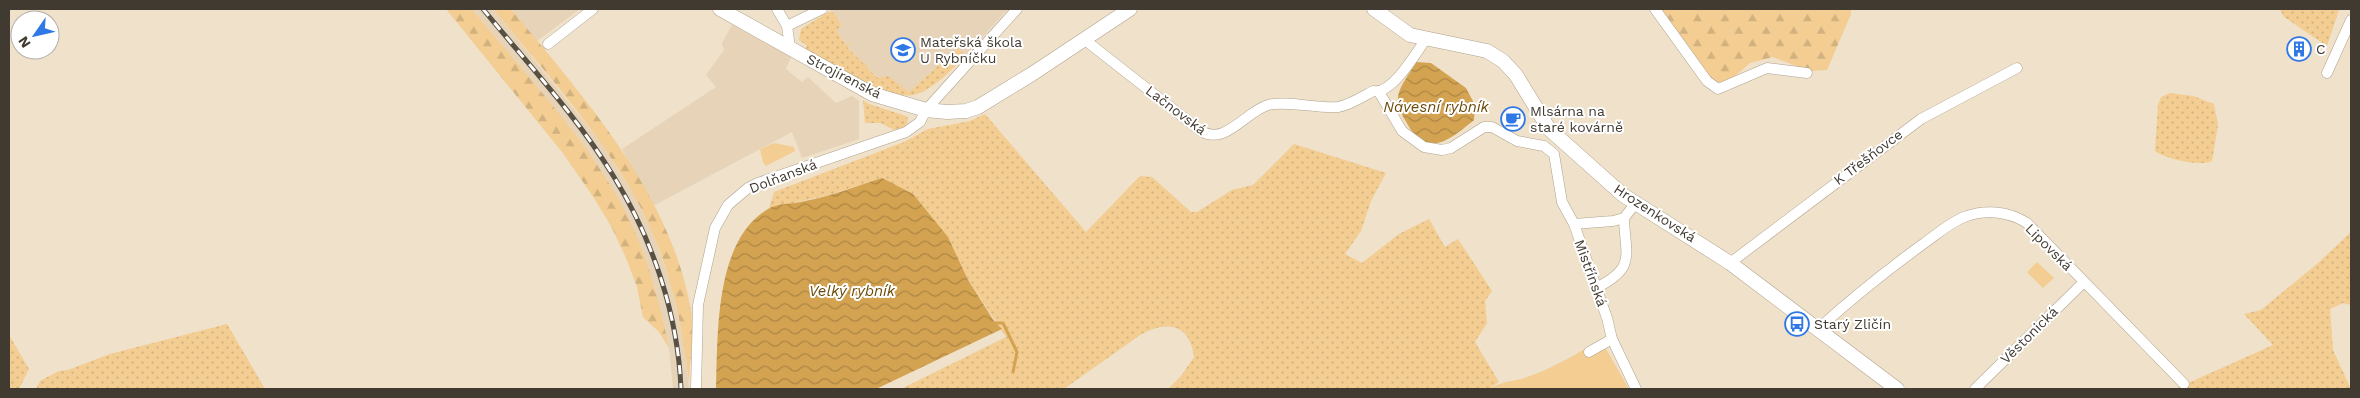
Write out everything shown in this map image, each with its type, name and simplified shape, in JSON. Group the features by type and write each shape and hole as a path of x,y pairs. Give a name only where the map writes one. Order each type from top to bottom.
{"street":[{"path":"548,44 593,9"},
{"name":"Strojírenská","path":"720,9 872,94 926,110 947,112 966,111 978,107 1085,40 1130,9"},
{"path":"777,9 787,26 790,47"},
{"path":"787,26 822,9"},
{"name":"Dolňanská","path":"696,389 698,304 715,228 728,205 748,188 758,183 906,132 920,122 926,110 1017,9"},
{"name":"Hrozenkovská","path":"1374,9 1410,35 1487,52 1504,61 1516,75 1549,129 1635,204 1679,228 1730,263 1897,389"},
{"path":"1655,9 1707,81 1718,89 1767,68 1807,73"},
{"path":"2327,73 2351,20"},
{"name":"Lačnovská","path":"1085,40 1210,136 1222,134 1251,114 1269,105 1336,107 1373,91 1378,92 1392,85 1426,39"},
{"name":"K Třešňovce","path":"1730,263 1921,119 2017,68"},
{"path":"1378,92 1402,131 1424,147 1442,150 1451,148 1484,127 1492,127 1517,141 1544,146 1554,154 1564,144"},
{"name":"Mistřínská","path":"1554,154 1562,202 1574,224 1608,318 1612,339 1636,389"},
{"path":"1574,224 1613,221 1624,218 1635,204"},
{"name":"Lipovská","path":"1818,329 1874,280 1944,229 1964,217 1985,212 2008,214 2027,223 2184,384"},
{"path":"1596,288 1620,273 1628,257 1624,218"},
{"name":"Věstonická","path":"1975,389 2084,282"},
{"path":"1589,352 1612,339"}],"shaded area":[{"path":"472,9 493,9 600,141 636,198 651,228 670,281 685,346 689,389 673,389 669,348 654,285 636,235 607,180 567,124"},
{"path":"511,9 580,9 537,41"},
{"name":"Mateřská škola U Rybníčku","path":"834,9 1008,9 965,56 958,48 909,92 879,78 866,67 871,61 865,66 847,46 853,42 846,45 836,30 842,26 834,13 828,12"},
{"path":"732,25 791,57 786,69 802,82 808,77 836,103 852,96 859,101 859,139 802,158 792,132 653,206 622,149 716,87 706,75 724,50 722,43"}],"green space":[{"path":"446,9 472,9 551,104 606,178 631,222 645,257 661,311 669,348 659,332 643,317 637,287 626,258 611,226 592,195 562,152"},
{"path":"493,9 511,9 595,113 645,187 665,227 681,268 691,311 692,337 689,383 682,335 671,287 656,241 635,197 604,147 586,123"},
{"path":"1661,9 1851,9 1851,14 1827,70 1810,71 1773,57 1750,63 1728,82 1714,82"},
{"path":"2280,9 2339,10 2327,46 2284,17"},
{"path":"828,12 834,13 842,26 836,30 846,45 853,42 847,47 865,65 871,61 866,67 878,78 888,76 909,92 958,48 965,56 943,78 917,94 905,96 875,88 806,49 806,45 799,40 801,29"},
{"path":"2170,93 2193,96 2214,104 2218,125 2212,161 2192,163 2167,157 2155,151 2158,105 2161,97"},
{"path":"863,100 869,104 906,116 908,118 907,126 894,130 881,123 865,123"},
{"path":"985,114 1086,232 1140,176 1152,177 1191,212 1197,212 1232,190 1253,185 1294,144 1386,173 1371,201 1361,231 1345,254 1362,263 1399,234 1429,219 1445,247 1458,239 1492,291 1485,301 1487,323 1475,342 1499,382 1489,389 1168,389 1181,376 1194,357 1188,337 1182,331 1167,326 1150,330 1140,335 1064,389 901,389 1006,337 968,280 948,237 882,178 829,195 769,208 774,192 904,142 928,129 970,121"},
{"path":"774,143 794,147 795,151 766,166 760,149"},
{"path":"2351,232 2351,305 2343,303 2330,309 2333,350 2351,389 2175,389 2273,345 2244,314 2261,310 2318,263"},
{"path":"2037,262 2054,278 2043,288 2027,272"},
{"path":"227,324 265,389 36,389 40,381 59,371 68,370 110,354"},
{"path":"9,335 29,369 19,389 9,389"},
{"path":"1601,340 1629,389 1489,389 1499,384 1525,378 1539,372 1566,360"}],"water":[{"name":"Návesní rybník","path":"1416,62 1431,63 1466,88 1475,105 1474,120 1448,139 1440,142 1431,144 1423,142 1415,136 1399,108 1399,93"},
{"name":"Velký rybník","path":"882,178 913,194 948,237 968,280 994,321 1002,329 876,389 716,389 717,343 722,291 728,266 737,243 750,224 772,207 844,191"}],"waterway":[{"path":"993,323 1003,323 1017,352 1013,372"}],"railway":[{"path":"483,9 551,90 600,154 628,201 652,252 669,306 679,361 681,389"}],"place":[{"name":"C","path":"2299,49"},
{"name":"Mateřská škola U Rybníčku","path":"903,50"},
{"name":"Mlsárna na staré kovárně","path":"1513,119"},
{"name":"Starý Zličín","path":"1797,324"}]}
